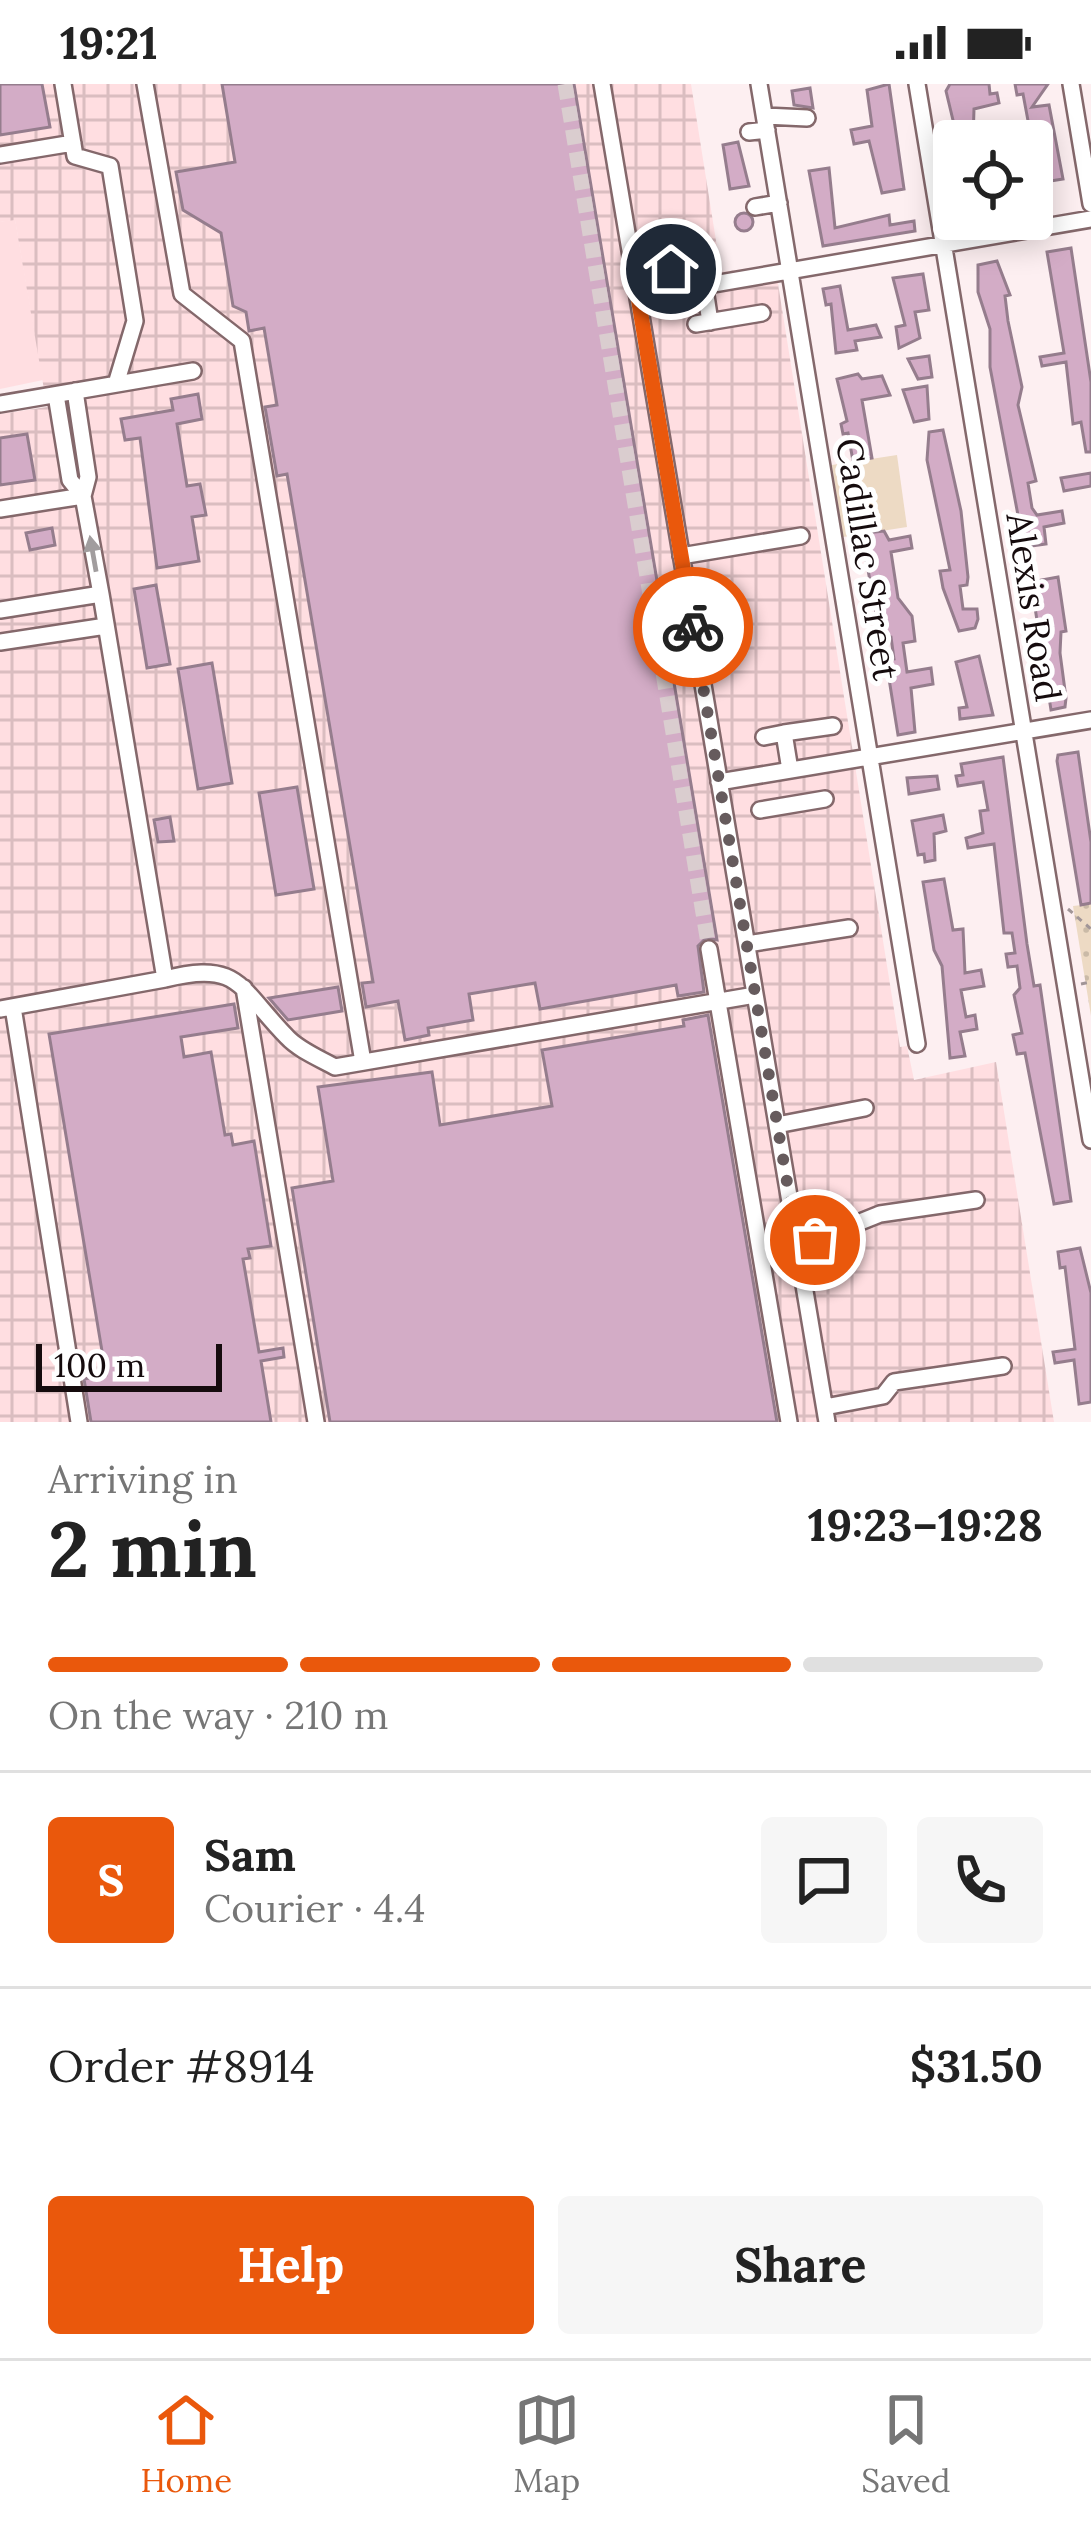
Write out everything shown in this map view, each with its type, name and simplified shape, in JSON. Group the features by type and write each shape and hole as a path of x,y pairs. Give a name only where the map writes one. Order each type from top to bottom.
{"street":[{"path":"63,84 75,156 110,166 135,321 116,384"},
{"path":"145,84 182,294 242,341 363,1062"},
{"path":"602,84 826,1414 883,1396 894,1382 1003,1366"},
{"name":"Cadillac Street","path":"759,84 760,126 779,203 917,1044"},
{"name":"Alexis Road","path":"917,84 1091,1140"},
{"path":"1071,84 1091,203"},
{"path":"760,126 807,118"},
{"path":"0,155 73,143"},
{"path":"755,207 779,203"},
{"path":"638,297 1091,219"},
{"path":"701,263 706,284 703,323 762,313"},
{"path":"671,269 676,290"},
{"path":"0,404 193,371"},
{"path":"75,392 88,477 83,496 165,979"},
{"path":"56,395 70,480 83,496"},
{"path":"0,509 83,496"},
{"path":"681,556 800,536"},
{"path":"0,610 100,595"},
{"path":"0,642 106,626"},
{"path":"719,782 1091,721"},
{"path":"764,737 832,726"},
{"path":"784,733 790,770"},
{"path":"768,774 768,809 825,799"},
{"path":"747,944 849,928"},
{"path":"710,949 790,1422"},
{"path":"79,1422 6,1008 206,968 234,977 291,1041 334,1067 755,995"},
{"path":"244,988 316,1422"},
{"path":"777,1125 865,1108"},
{"path":"798,1247 880,1214 976,1199"}],"path":[{"path":"1068,909 1091,929"},
{"path":"1081,984 1091,982"}],"shaded area":[{"path":"0,84 691,84 721,272 775,265 900,1047 907,1046 914,1080 996,1062 1054,1422 0,1422 0,414 47,407 15,220 0,222"},
{"path":"15,219 43,380 0,389 0,222"},
{"path":"897,455 907,527 843,537 832,465"},
{"path":"1091,904 1091,1016 1073,906"}],"building":[{"path":"0,84 42,84 50,127 0,135"},
{"path":"222,84 574,84 717,940 706,938 698,946 704,992 678,996 676,985 540,1009 535,983 469,994 473,1020 428,1028 429,1035 405,1040 398,1001 366,1007 362,983 373,982 287,474 277,476 265,407 277,405 264,328 249,331 246,312 233,306 221,233 183,210 176,172 235,162"},
{"path":"889,84 904,189 882,193 869,141 854,144 851,130 872,126 867,90"},
{"path":"950,84 989,84 990,94 997,93 999,103 974,109 974,120 953,120 946,91"},
{"path":"1015,84 1048,84 1032,107 1049,105 1052,120 1028,120 1023,94 1017,95"},
{"path":"810,88 813,108 794,105 792,91"},
{"path":"1053,126 1063,179 1053,181"},
{"path":"738,142 749,186 730,189 723,145"},
{"path":"829,168 835,228 889,215 890,225 914,221 915,231 823,246 809,171"},
{"path":"744,213 753,222 744,231 735,222"},
{"path":"1071,248 1091,382 1091,452 1086,452 1081,422 1073,424 1066,362 1042,366 1040,357 1064,353 1047,252"},
{"path":"997,261 1010,295 1005,296 1008,321 1022,387 1018,405 1036,481 1028,483 1032,508 1037,515 1062,511 1064,523 1044,527 1046,544 1024,547 990,367 990,329 978,292 978,265"},
{"path":"923,274 929,310 915,312 920,338 899,348 896,327 905,325 893,278"},
{"path":"840,286 848,330 876,325 881,337 855,341 857,350 836,353 831,304 826,305 823,289"},
{"path":"929,356 932,377 918,379 908,359"},
{"path":"858,374 862,379 882,376 890,395 862,400 872,458 853,461 848,433 843,434 841,424 847,421 837,379"},
{"path":"927,386 929,419 914,422 903,390"},
{"path":"198,394 202,419 177,424 187,486 200,484 206,515 192,517 199,561 157,568 140,438 125,440 121,419 173,410 171,399"},
{"path":"943,430 961,511 968,577 967,585 960,586 963,609 977,609 978,619 975,628 959,631 943,588 940,571 950,570 927,460 929,432"},
{"path":"27,434 35,480 0,485 0,438"},
{"path":"1091,473 1091,486 1064,491 1061,478"},
{"path":"52,528 55,545 30,550 26,533"},
{"path":"884,531 889,540 910,536 912,548 891,552 898,598 912,616 915,641 903,643 907,672 931,668 933,684 911,688 915,732 898,735 886,660 894,659 891,637 880,635 866,559 866,533"},
{"path":"1058,577 1066,631 1061,632 1060,653 1066,698 1065,707 1051,710 1031,582"},
{"path":"156,585 170,664 147,668 134,589"},
{"path":"979,656 993,715 960,719 959,708 967,707 956,662"},
{"path":"212,663 232,783 198,789 178,669"},
{"path":"1078,752 1091,842 1091,903 1081,905 1057,761 1058,755"},
{"path":"1003,757 1027,944 1034,986 1040,985 1071,1201 1054,1204 1025,1053 1017,1054 1013,1035 1022,1033 1014,995 1020,988 1017,966 1008,967 1006,954 1015,953 1012,933 1004,933 994,844 968,848 966,838 983,833 980,811 988,810 983,782 958,786 956,776 963,775 961,764"},
{"path":"937,776 939,789 909,794 907,778"},
{"path":"297,787 314,889 276,895 259,793"},
{"path":"943,815 946,831 934,834 935,860 925,862 924,854 918,855 912,821"},
{"path":"170,817 174,841 158,842 154,820"},
{"path":"944,879 953,930 963,929 965,973 981,970 984,986 961,990 966,1017 975,1015 977,1029 960,1032 965,1056 950,1058 942,966 934,950 923,882"},
{"path":"338,987 342,1011 288,1020 269,998"},
{"path":"234,1004 238,1028 181,1037 184,1057 211,1052 225,1135 231,1134 233,1145 254,1141 271,1246 248,1249 250,1258 243,1259 259,1352 283,1348 284,1357 261,1361 271,1422 91,1422 84,1379 106,1375 49,1034"},
{"path":"708,1015 777,1422 330,1422 292,1188 333,1181 318,1087 432,1072 440,1125 552,1106 542,1050 684,1026 683,1020"},
{"path":"1080,1248 1091,1293 1091,1402 1079,1404 1074,1360 1055,1363 1053,1352 1075,1349 1065,1267 1060,1268 1058,1252"}],"tunnel":[{"path":"565,84 709,949"}],"way so far":[{"path":"693,627 798,1247 815,1240"}],"route":[{"path":"671,269 676,290 638,297 693,627"}]}
